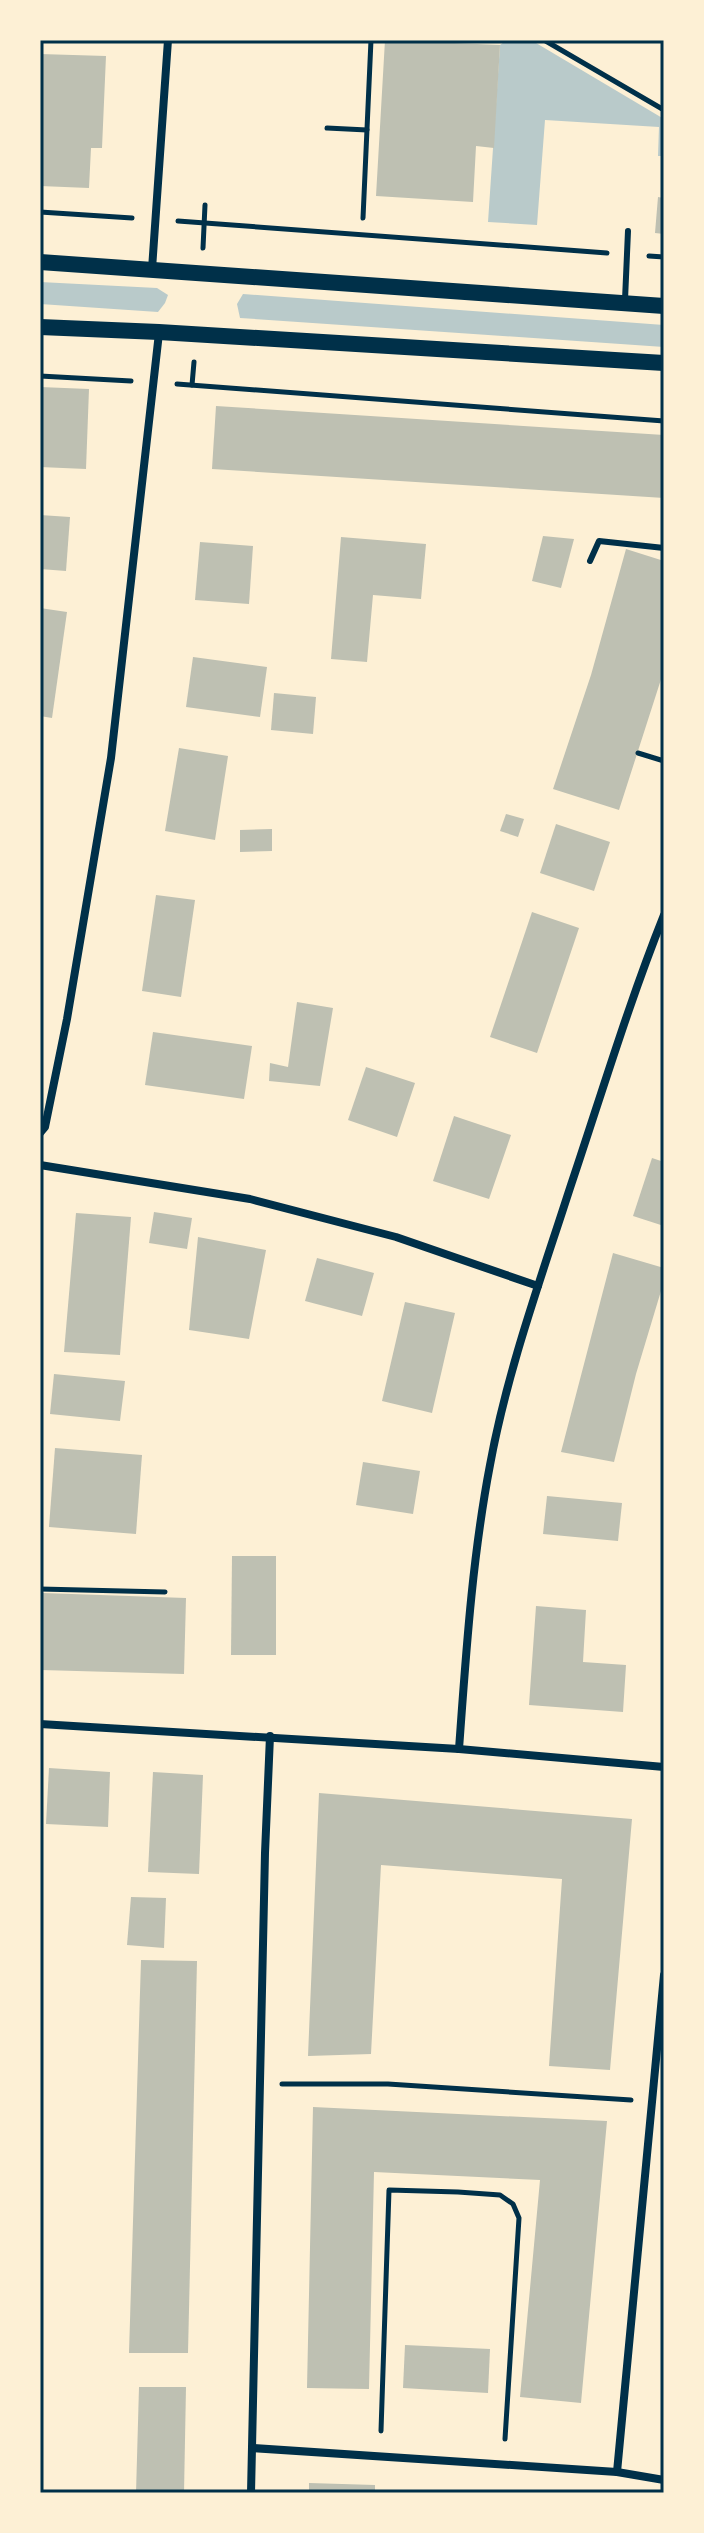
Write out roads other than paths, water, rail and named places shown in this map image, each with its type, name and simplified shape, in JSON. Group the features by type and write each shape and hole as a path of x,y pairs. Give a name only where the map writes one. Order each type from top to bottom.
{"main road":[{"path":"40,262 664,306"},
{"path":"40,327 664,363"}],"street":[{"path":"152,270 168,40"},
{"path":"40,1133 45,1127 67,1019 111,758 159,332"},
{"path":"459,1749 469,1607 490,1464 512,1374 642,970 664,915"},
{"path":"40,1165 250,1199 396,1237 538,1286"},
{"path":"40,1724 459,1749 664,1767"},
{"path":"251,2493 270,1736"},
{"path":"617,2472 664,1975"},
{"path":"252,2448 617,2472 664,2480"}],"lane":[{"path":"625,304 628,231"},
{"path":"590,561 599,541 664,548"}]}
